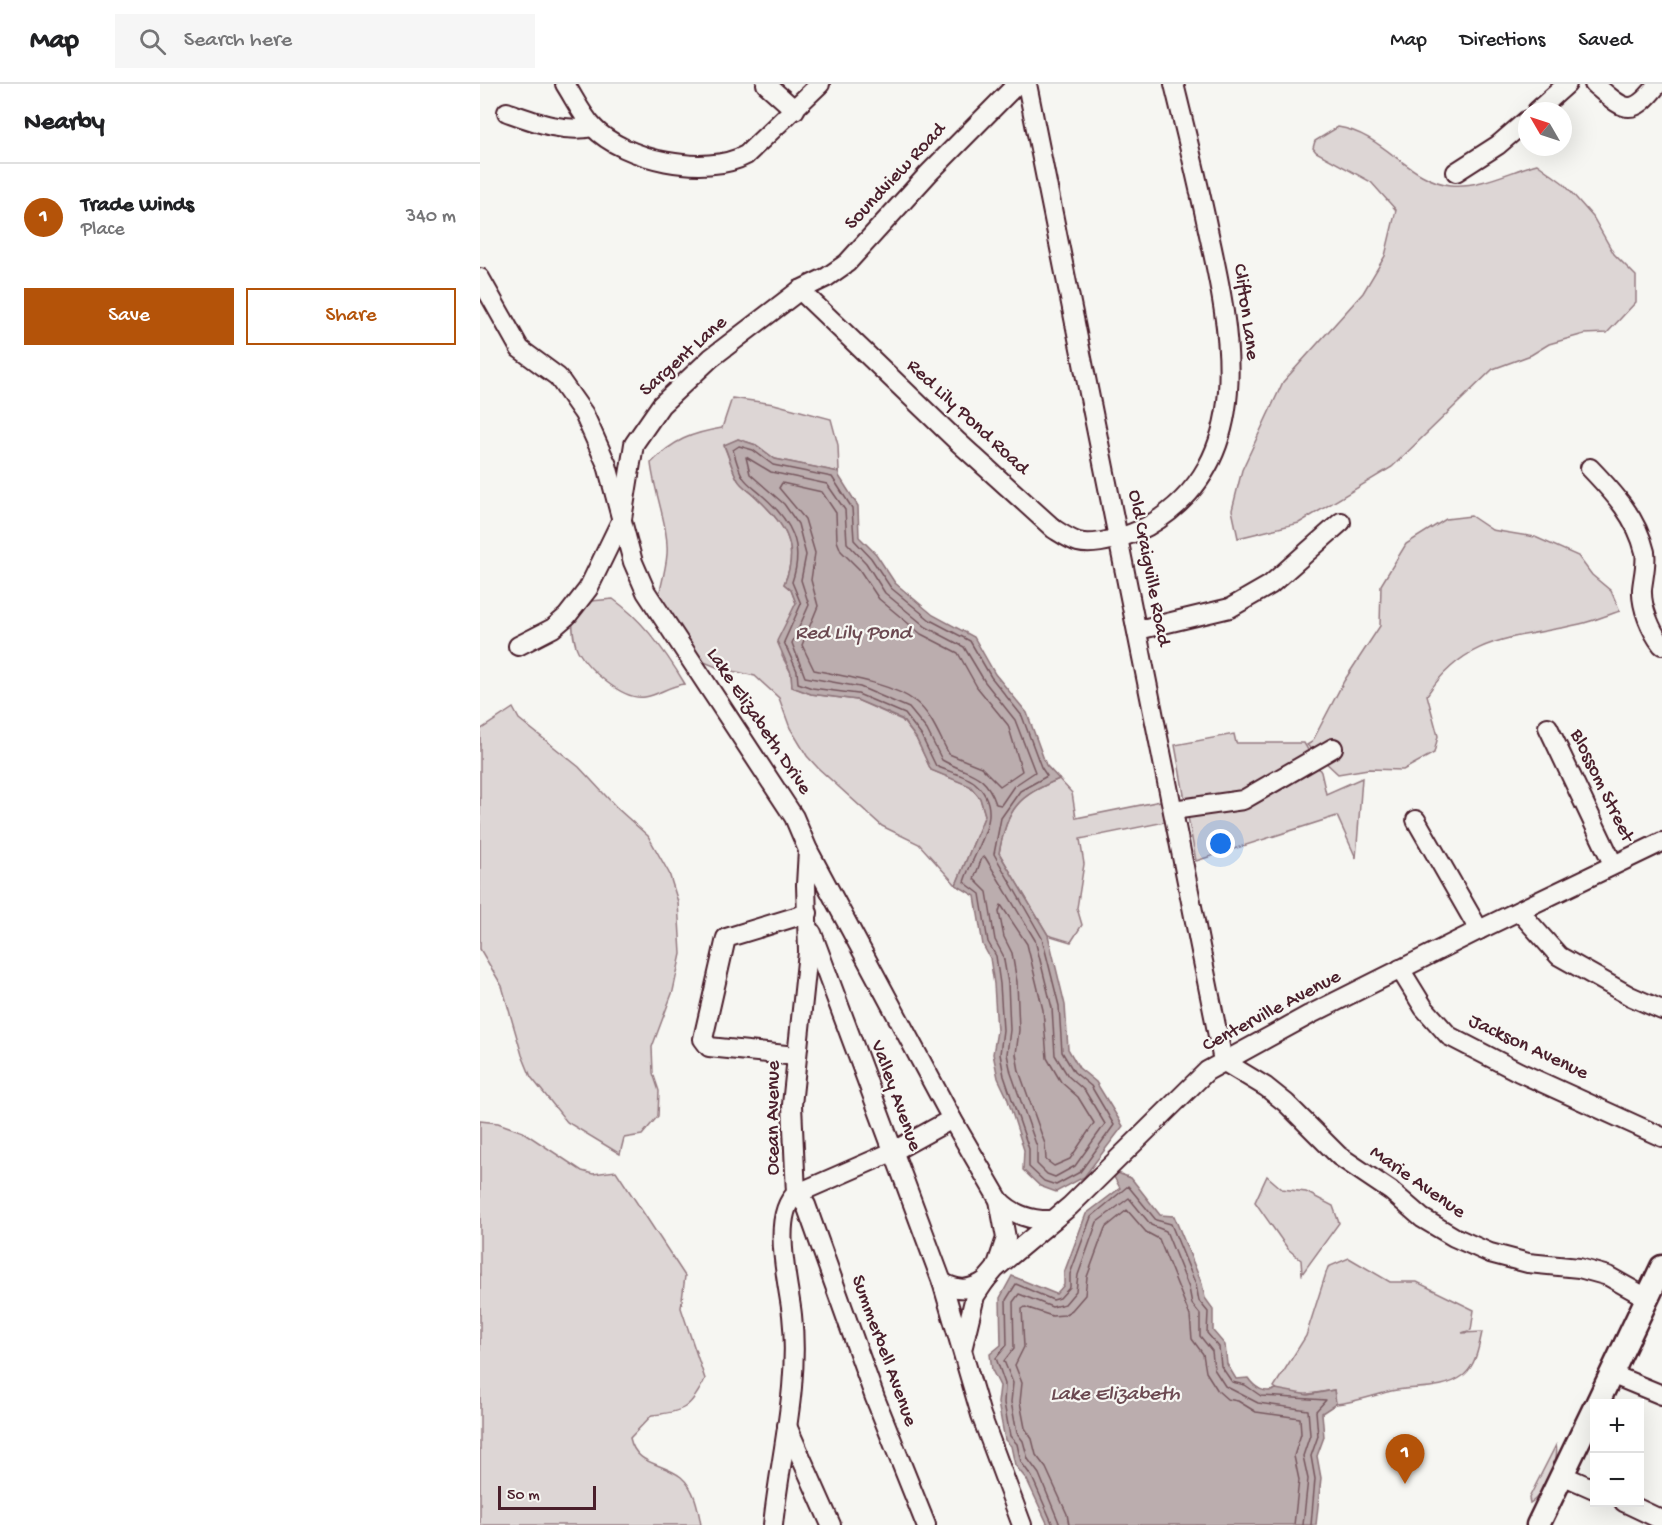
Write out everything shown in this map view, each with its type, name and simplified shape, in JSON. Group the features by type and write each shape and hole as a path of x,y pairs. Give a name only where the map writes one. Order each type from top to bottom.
{"main road":[{"path":"1599,1399 1662,1268"},
{"path":"1538,1525 1590,1417"}],"street":[{"path":"565,84 593,127 624,147 666,161 712,164 731,162 746,155 820,84"},
{"path":"766,84 795,110"},
{"name":"Soundview Road","path":"800,290 827,277 847,263 929,173 1017,84"},
{"name":"Old Craigville Road","path":"1027,84 1223,1062"},
{"name":"Clifton Lane","path":"1119,537 1144,528 1165,516 1197,486 1213,454 1231,380 1224,301 1174,84"},
{"path":"1547,102 1567,84"},
{"path":"1594,84 1617,104 1634,108 1658,84"},
{"path":"507,112 538,123 576,130 593,127"},
{"path":"1456,172 1498,146 1518,128"},
{"name":"Lake Elizabeth Drive","path":"480,278 516,343 558,377 584,414 607,465 622,514 633,562 646,592 794,817 808,850 952,1119 999,1200 1006,1238 991,1275"},
{"name":"Sargent Lane","path":"622,514 634,444 650,417 711,358 800,290"},
{"name":"Red Lily Pond Road","path":"800,290 958,442 1054,529 1079,542 1095,542 1119,537"},
{"path":"1590,468 1620,500 1638,530 1646,555 1642,593 1652,632 1662,645"},
{"path":"518,646 553,628 579,602 596,575 622,514"},
{"path":"1138,630 1230,608 1270,585 1341,522"},
{"name":"Blossom Street","path":"1548,727 1613,864"},
{"path":"1173,810 1242,800 1333,748"},
{"path":"1416,820 1479,930"},
{"name":"Centerville Avenue","path":"963,1346 975,1296 991,1275 1053,1220 1207,1071 1400,969 1662,842"},
{"name":"Ocean Avenue","path":"773,1525 779,1466 787,1426 794,1354 783,1238 788,1204 796,1194 792,1113 808,918 806,885 808,850"},
{"path":"1519,911 1559,956 1630,996 1662,1010"},
{"path":"796,1056 709,1047 703,1039 726,938 808,918"},
{"name":"Valley Avenue","path":"808,918 891,1152 942,1282 963,1346"},
{"name":"Jackson Avenue","path":"1400,969 1424,1008 1449,1036 1519,1072 1662,1137"},
{"name":"Marie Avenue","path":"1223,1062 1266,1087 1286,1103 1339,1156 1391,1191 1422,1218 1454,1237 1490,1253 1528,1263 1579,1268 1608,1276 1647,1298"},
{"path":"796,1194 891,1152 952,1119"},
{"name":"Summerbell Avenue","path":"796,1194 806,1205 875,1398 926,1525"},
{"name":"Lake Elizabeth Drive","path":"999,1200 1023,1217 1037,1221 1053,1220"},
{"path":"942,1282 954,1288 965,1289 991,1275"},
{"path":"963,1346 988,1435 1022,1525"},
{"path":"1611,1374 1662,1395"},
{"path":"787,1426 831,1525"},
{"path":"1562,1475 1590,1487"},
{"path":"1633,1507 1662,1520"}],"shaded area":[{"path":"1338,127 1368,138 1422,175 1436,182 1451,185 1484,182 1537,164 1563,183 1593,217 1614,254 1636,276 1636,302 1607,333 1584,334 1549,344 1531,355 1493,369 1392,467 1299,523 1238,538 1232,510 1242,470 1283,382 1363,293 1385,256 1396,210 1371,182 1316,152 1313,148 1315,141"},
{"path":"732,398 774,404 831,419 838,445 839,472 775,459 756,445 738,439 724,446 739,482 774,516 787,536 790,546 791,558 784,584 791,590 796,603 785,629 782,656 791,673 792,687 811,694 857,700 902,720 916,738 931,770 970,786 980,798 985,815 956,885 919,844 882,826 818,768 807,756 790,728 779,698 755,676 719,668 694,658 658,600 666,565 667,544 651,463 675,443 701,432 722,428"},
{"path":"1471,516 1492,530 1535,537 1578,556 1592,575 1611,591 1620,611 1585,623 1494,642 1476,650 1459,660 1442,675 1427,695 1438,736 1434,753 1403,770 1368,769 1338,774 1307,745 1312,742 1344,681 1380,626 1381,585 1406,544 1446,519"},
{"path":"613,599 653,637 685,684 650,696 636,697 607,682 583,658 576,647 572,614 591,601"},
{"path":"513,708 519,719 579,767 618,809 648,836 669,873 678,902 681,954 673,991 652,1047 653,1073 659,1091 658,1116 642,1135 624,1138 620,1154 567,1122 531,1077 522,1055 502,986 480,949 480,730"},
{"path":"1234,734 1236,743 1304,743 1321,772 1326,794 1362,778 1356,858 1337,816 1196,861 1175,745"},
{"path":"1059,779 1072,793 1076,818 1161,801 1165,822 1080,839 1084,864 1077,908 1082,925 1071,942 1048,935 999,853 1006,825 1017,806 1033,792"},
{"path":"480,1121 498,1123 523,1132 582,1171 593,1174 616,1171 685,1276 681,1308 705,1379 691,1402 685,1407 652,1415 630,1438 633,1447 644,1459 674,1472 686,1482 695,1499 701,1525 480,1525"},
{"path":"1267,1176 1282,1189 1306,1192 1333,1206 1339,1223 1302,1274 1301,1260 1288,1249 1255,1202"},
{"path":"1349,1258 1390,1282 1417,1282 1474,1310 1471,1330 1462,1333 1482,1332 1476,1355 1468,1371 1447,1384 1391,1391 1336,1404 1334,1390 1294,1394 1274,1387 1306,1336 1328,1267"},
{"path":"1556,1445 1557,1451 1549,1476 1540,1493 1530,1503 1529,1498"}],"water":[{"name":"Red Lily Pond","path":"738,439 756,445 775,459 839,472 839,476 858,506 859,537 876,554 895,583 933,615 974,637 995,674 1027,713 1046,765 1059,779 1033,792 1017,805 1006,825 999,853 1048,935 1065,1005 1068,1049 1079,1068 1096,1082 1123,1126 1084,1177 1056,1192 1040,1186 1023,1170 1024,1150 1007,1097 998,1078 993,1054 997,1031 990,958 983,945 975,896 956,885 985,815 980,798 970,786 931,770 916,738 902,719 857,700 811,694 792,687 791,673 777,641 796,603 791,590 784,584 791,558 790,546 781,525 736,476 724,445"},
{"name":"Lake Elizabeth","path":"1115,1172 1131,1178 1160,1215 1174,1216 1202,1284 1205,1298 1213,1309 1213,1331 1225,1345 1227,1364 1236,1379 1248,1378 1264,1391 1276,1389 1308,1395 1334,1390 1336,1404 1322,1413 1324,1437 1317,1456 1321,1478 1316,1525 1048,1525 1027,1480 1015,1465 1011,1446 1005,1440 998,1403 1000,1386 992,1370 990,1354 1001,1345 1000,1298 1012,1276 1056,1294 1064,1285 1064,1273 1086,1214 1120,1188 1114,1177"}],"place":[{"name":"Trade Winds","path":"1405,1484"}]}
